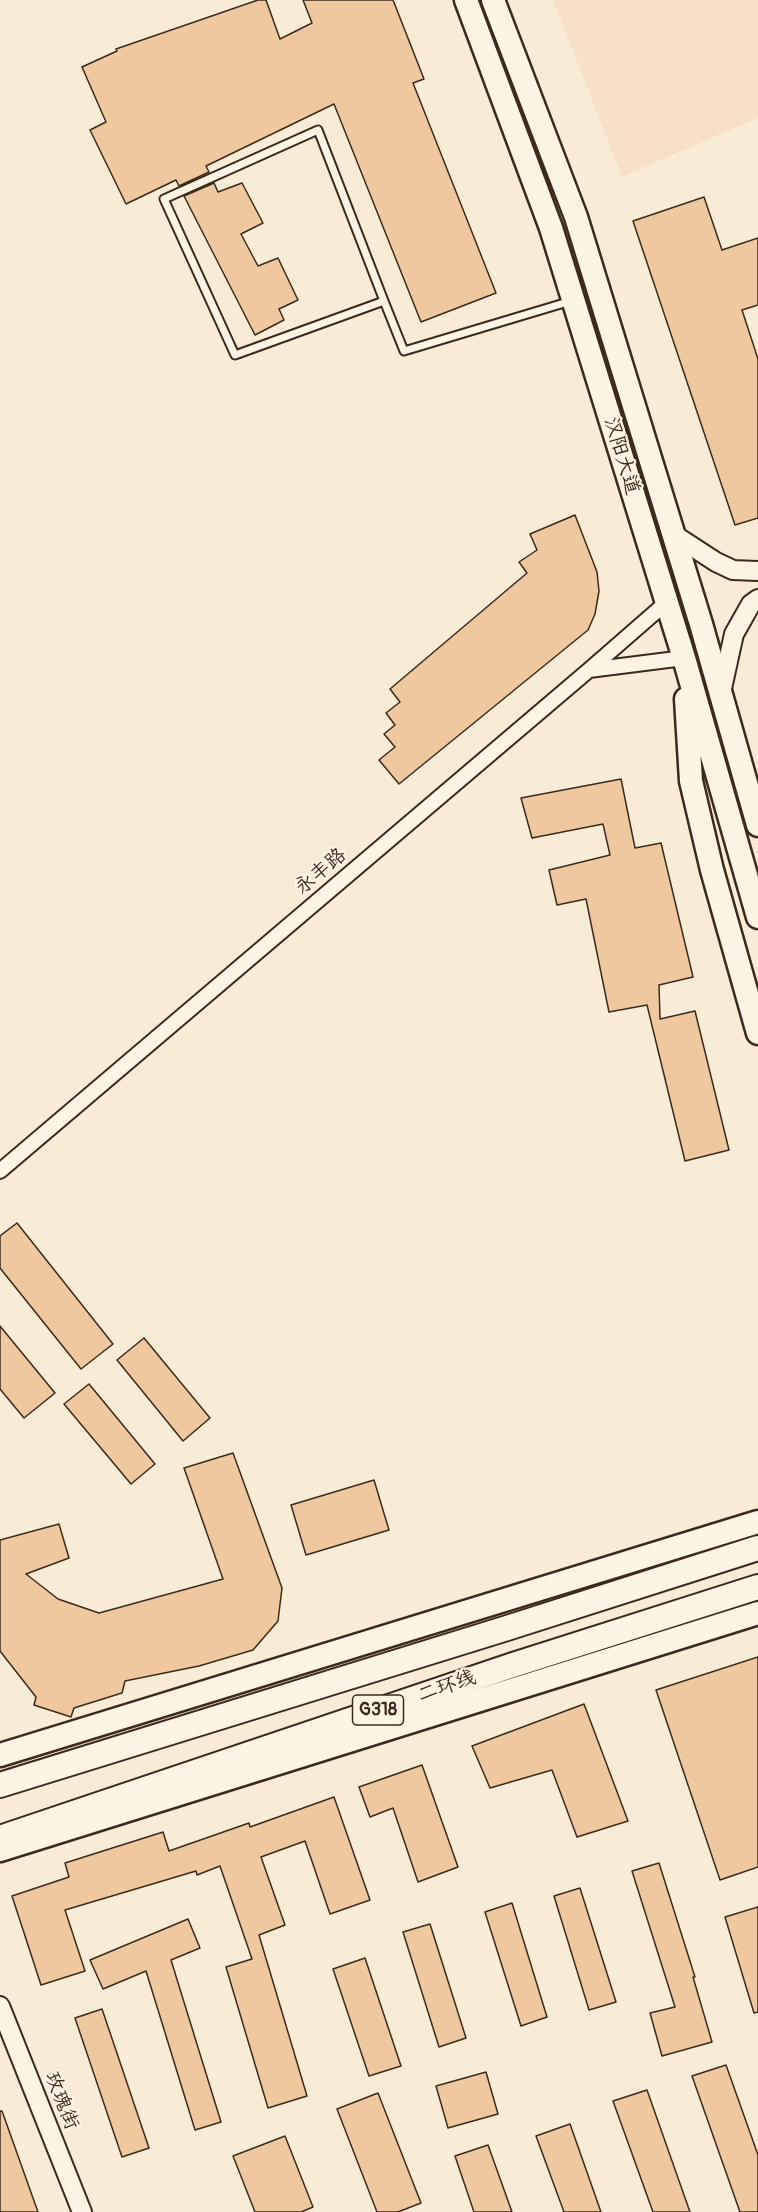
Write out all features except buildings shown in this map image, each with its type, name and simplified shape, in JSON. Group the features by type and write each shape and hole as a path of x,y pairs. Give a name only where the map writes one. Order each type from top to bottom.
{"highway":[{"name":"二环线","path":"0,1785 758,1548"},
{"name":"二环线","path":"0,1838 513,1665 758,1587"}],"main road":[{"name":"汉阳大道","path":"466,0 551,228 684,658 758,917"},
{"name":"汉阳大道","path":"493,0 576,217 721,693 758,823"},
{"path":"684,658 691,781 712,870 758,1034"},
{"path":"0,1755 758,1522"},
{"path":"0,1850 758,1612"}],"street":[{"path":"673,534 716,562 733,570 758,572"},
{"path":"721,693 734,634 751,604 758,599"},
{"name":"永丰路","path":"0,1171 667,602"},
{"path":"589,670 684,658"},
{"name":"玫瑰街","path":"0,2006 82,2212"}],"lane":[{"path":"384,301 235,355 164,200 318,130 404,351 573,300"}],"shaded area":[{"path":"553,0 758,0 758,118 622,177"}]}
